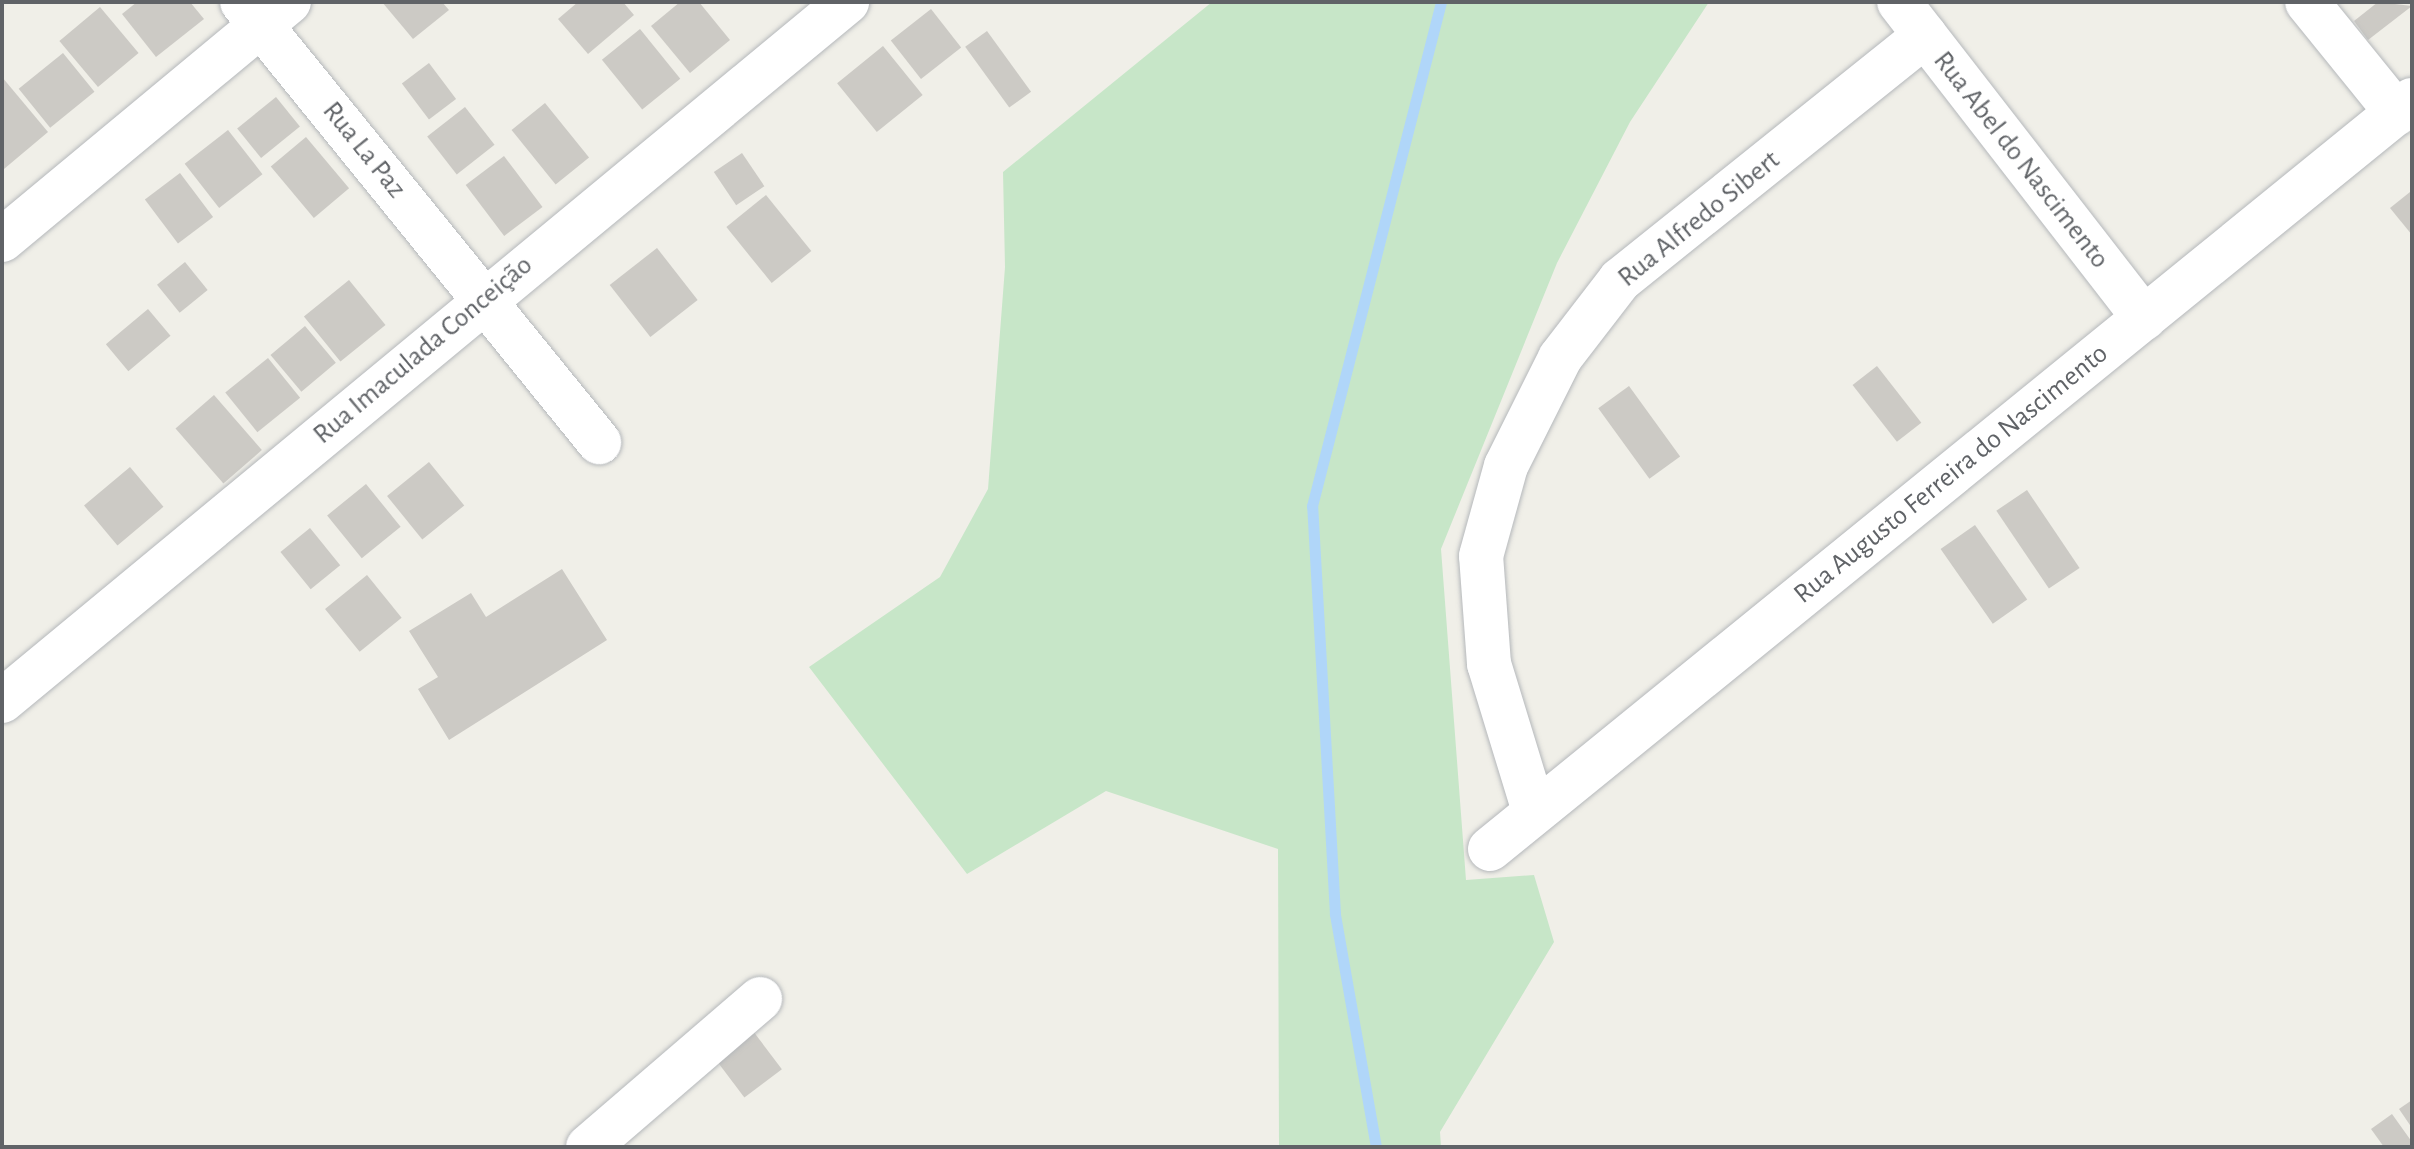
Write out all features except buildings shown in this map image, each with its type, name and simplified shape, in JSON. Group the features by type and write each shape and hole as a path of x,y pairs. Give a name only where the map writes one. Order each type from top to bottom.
{"street":[{"name":"Rua Imaculada Conceição","path":"2,701 847,2"},
{"name":"Rua Abel do Nascimento","path":"1899,2 2144,318"},
{"path":"2307,2 2404,107"},
{"name":"Rua La Paz","path":"264,10 599,442"},
{"path":"2,240 264,10"},
{"name":"Rua Alfredo Sibert","path":"1534,811 1489,664 1481,556 1506,466 1553,371 1620,280 1925,36"},
{"name":"Rua Augusto Ferreira do Nascimento","path":"1490,849 2404,107"},
{"path":"588,1147 760,999"}],"green space":[{"path":"1212,2 1709,2 1630,122 1557,263 1441,549 1466,880 1534,875 1554,942 1440,1132 1441,1147 1279,1147 1278,849 1106,791 967,874 809,667 940,577 988,489 1005,267 1003,172"}],"waterway":[{"path":"1376,1147 1335,914 1312,506 1441,2"}]}
